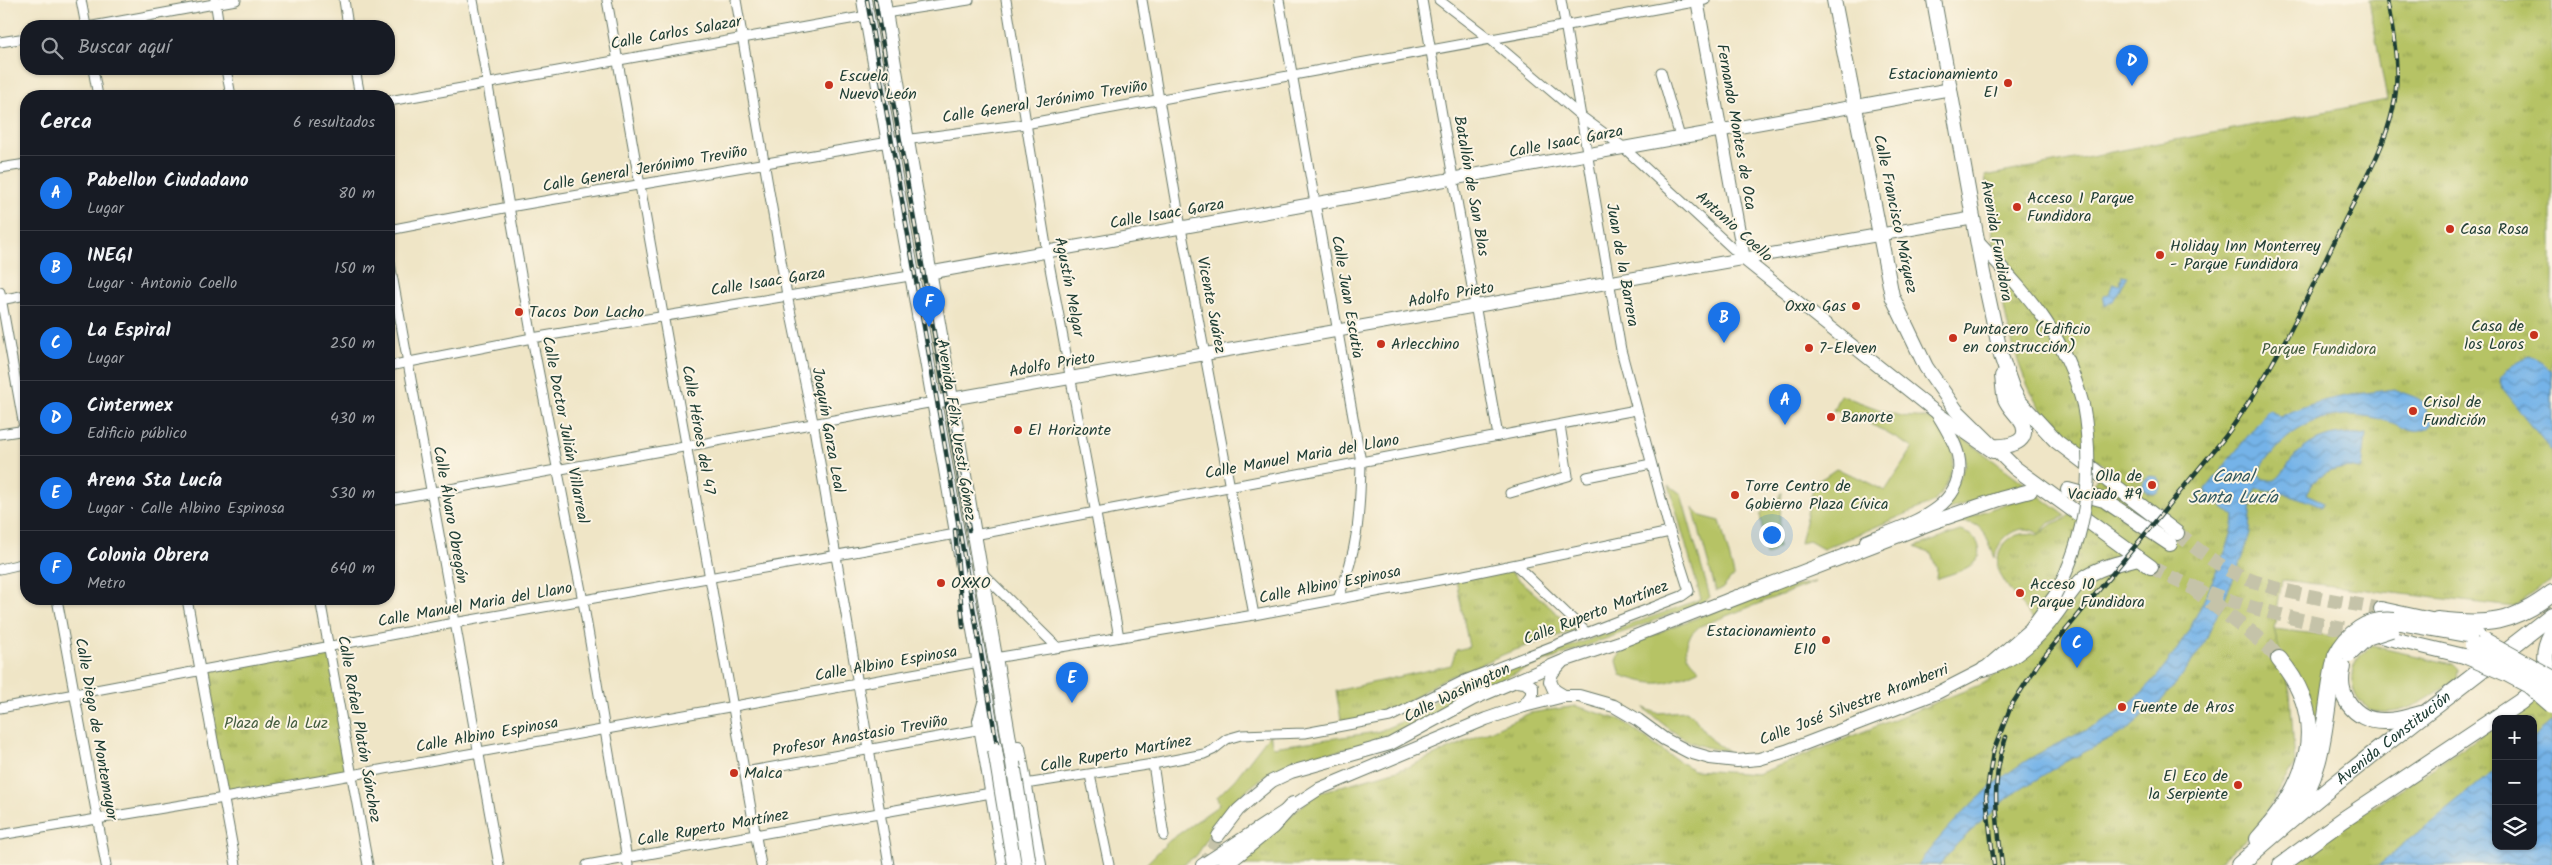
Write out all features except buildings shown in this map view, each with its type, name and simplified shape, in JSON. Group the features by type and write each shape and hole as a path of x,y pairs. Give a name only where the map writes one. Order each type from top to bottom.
{"highway":[{"path":"2437,620 2473,624 2498,622 2533,608 2552,593"},
{"name":"Avenida Constitución","path":"2241,863 2374,751 2431,711 2552,614"},
{"path":"2431,711 2390,721 2374,721 2360,715 2349,705 2341,685 2344,642 2362,626 2378,620 2475,644 2551,679"},
{"path":"2551,679 2544,657 2546,645 2552,633"},
{"path":"2281,830 2306,794 2315,774 2343,655"},
{"path":"2241,863 2291,797 2301,778 2307,758 2309,734 2303,699 2293,678 2279,658"},
{"name":"Avenida Constitución","path":"2281,865 2342,820 2520,702 2551,679"},
{"path":"2530,686 2552,705"}],"main road":[{"name":"Avenida Félix Uresti Gómez","path":"864,0 1014,865"},
{"name":"Calle Francisco Márquez","path":"1834,0 1878,234 1892,296 1926,367 1956,410 2015,468 2151,567"},
{"name":"Avenida Fundidora","path":"1934,0 1978,242 2001,356 2019,401 2043,429 2173,539 2104,500 2068,490"},
{"name":"Avenida Félix Uresti Gómez","path":"884,6 1029,865"},
{"path":"1991,446 2012,445 2020,440 2024,432 2022,424 2009,408 2004,397 2001,356"},
{"path":"1728,601 1930,523 2000,498 2030,491"},
{"path":"1984,669 2006,662 2022,650 2047,626 2070,593 2085,577 2108,566 2138,558"},
{"path":"2381,609 2437,620 2475,644 2530,686 2552,699"},
{"path":"2380,636 2475,644"},
{"path":"1001,696 1010,710 1039,865"},
{"path":"986,700 981,712 982,729 1004,859 1017,862 1030,858 1036,850"},
{"path":"1225,865 1272,827 1293,804"}],"street":[{"path":"81,0 85,20"},
{"path":"124,20 215,2 236,0"},
{"path":"344,0 347,20"},
{"name":"Calle Doctor Julián Villarreal","path":"473,0 532,338 583,600 627,861"},
{"name":"Calle Héroes del 47","path":"607,0 616,61 761,865"},
{"name":"Joaquín Garza Leal","path":"736,0 787,295 813,422 890,865"},
{"name":"Calle Carlos Salazar","path":"395,100 867,16 884,6 968,0"},
{"name":"Agustín Melgar","path":"1006,0 1047,252 1119,637"},
{"name":"Vicente Suárez","path":"1142,0 1181,228 1254,615"},
{"name":"Calle Juan Escutia","path":"1279,0 1361,462 1358,533 1352,561 1338,598"},
{"name":"Batallón de San Blas","path":"1422,0 1498,436"},
{"name":"Antonio Coello","path":"1439,0 1490,39 1582,117 1623,147 1744,259 1938,413 2015,468"},
{"name":"Juan de la Barrera","path":"1561,0 1582,117 1608,284 1636,410 1670,532 1689,591"},
{"name":"Calle General Jerónimo Treviño","path":"395,229 509,207 906,139 1025,124 1158,98 1700,0"},
{"name":"Fernando Montes de Oca","path":"1700,0 1720,130 1744,259"},
{"path":"215,2 218,20"},
{"path":"0,42 20,39"},
{"path":"1661,72 1680,137"},
{"path":"94,75 97,90"},
{"path":"227,75 230,90"},
{"path":"357,75 359,90"},
{"name":"Calle Isaac Garza","path":"395,365 532,338 912,276 1315,205 1623,147 1951,89"},
{"path":"0,168 20,165"},
{"name":"Adolfo Prieto","path":"934,402 1974,218"},
{"name":"Calle José Silvestre Aramberri","path":"1202,865 1319,788 1524,706 1564,696 1579,696 1614,706 1638,720 1664,739 1689,752 1710,758 1737,761 1759,759 1786,751 1937,693 1984,669 2030,629 2055,595 2069,566 2080,536 2086,503 2089,463 2083,405 2067,354 2043,315 2017,283 1978,242"},
{"name":"Calle Álvaro Obregón","path":"395,291 430,493 499,865"},
{"path":"20,295 0,297 20,402"},
{"path":"395,499 813,422 934,402"},
{"name":"Calle Manuel Maria del Llano","path":"974,535 1230,485 1636,410"},
{"name":"Calle Washington","path":"1218,836 1238,810 1272,781 1291,772 1390,744 1473,699 1563,661 1620,642 1728,601 1929,514 1940,507 1956,482 1959,466 1952,438 1938,413"},
{"path":"1510,493 1568,476 1569,471 1560,425"},
{"path":"0,434 20,433"},
{"path":"1587,477 1651,464"},
{"name":"Calle Albino Espinosa","path":"995,658 1254,615 1516,565 1670,532"},
{"name":"Calle Manuel Maria del Llano","path":"0,708 454,623 956,534"},
{"path":"0,569 20,564"},
{"path":"1516,565 1586,632"},
{"path":"980,571 1057,647"},
{"name":"Calle Ruperto Martínez","path":"1025,784 1204,754 1234,737 1258,733 1305,733 1390,717 1465,680 1682,596 1689,591"},
{"name":"Calle Diego de Montemayor","path":"58,605 106,865"},
{"path":"188,605 202,671 236,865"},
{"name":"Calle Rafael Platón Sánchez","path":"321,605 350,774 368,865"},
{"path":"1563,661 1552,673 1550,681 1554,690 1564,696"},
{"name":"Calle Albino Espinosa","path":"0,835 224,798 604,728 858,685 979,662"},
{"path":"1516,681 1525,682 1533,691 1524,706"},
{"name":"Profesor Anastasio Treviño","path":"745,772 982,729"},
{"path":"1153,764 1164,836"},
{"path":"1090,774 1109,865"},
{"name":"Calle Ruperto Martínez","path":"587,865 627,861 755,835 992,793"}],"green space":[{"name":"Parque Fundidora","path":"2369,0 2552,0 2552,580 2514,607 2282,580 2274,629 2290,692 2295,765 2253,833 2215,865 1233,865 1317,793 1408,767 1530,713 1576,706 1621,720 1660,749 1693,770 1758,774 1984,683 2039,645 2047,636 2016,598 2000,574 1998,570 1999,553 2003,545 2013,537 2025,534 2038,535 2052,524 2067,518 2106,467 2051,423 2030,391 2019,363 2003,300 1985,176 2387,100"},
{"path":"1840,395 1894,414 1923,418 1935,422 1944,430 1950,440 1953,462 1951,473 1934,502 1823,549 1809,541 1800,543 1815,480 1823,478 1836,469 1885,491 1913,448 1864,420 1833,410"},
{"path":"1958,434 2025,484 1928,516 1953,488 1964,468 1964,447"},
{"path":"1669,485 1681,494 1710,597 1704,602 1522,670 1459,699 1422,722 1388,738 1288,764 1270,772 1237,798 1223,814 1197,855 1182,865 1145,865 1169,841 1219,805 1217,797 1235,779 1270,734 1273,747 1377,732 1401,722 1442,697 1478,680 1701,599"},
{"path":"1782,492 1778,548 1766,556 1760,514 1778,500"},
{"path":"2038,495 2066,516 2049,523 2039,534 2032,530 2024,529 2011,533 2000,544 1995,558 1986,538 1977,526 1971,523 1964,523 1941,527 2024,497"},
{"path":"1693,508 1701,516 1720,521 1734,575 1722,589 1716,591"},
{"path":"1960,531 1977,541 1980,552 1978,558 1966,568 1936,579 1937,569 1931,554 1915,547"},
{"path":"1508,570 1576,630 1512,651 1442,680 1389,713 1342,725 1336,691 1451,665 1456,650 1469,647 1456,580"},
{"path":"1815,582 1700,626 1690,637 1686,648 1694,664 1700,669 1678,679 1661,683 1644,682 1621,675 1617,661 1620,654 1627,648 1666,629 1770,591"},
{"path":"2274,629 2342,637 2314,750 2294,668 2279,651"},
{"path":"2372,646 2452,664 2458,670 2457,679 2412,707 2391,712 2372,710 2358,698 2352,682 2352,673 2361,655"},
{"name":"Plaza de la Luz","path":"329,647 351,774 224,798 202,671"},
{"path":"2552,684 2552,865 2286,865 2492,729 2492,850 2537,850 2537,715 2512,715"},
{"path":"1644,708 1657,713 1686,711 1693,716 1711,740 1728,751 1703,746 1682,737"}],"water":[{"path":"2122,275 2128,276 2113,301 2105,306 2103,295 2109,294 2113,283 2120,285"},
{"path":"2530,356 2543,363 2552,372 2552,451 2502,389 2500,379 2506,371 2516,362"},
{"name":"Canal Santa Lucía","path":"2395,389 2417,398 2425,404 2426,416 2434,421 2428,428 2413,431 2368,417 2349,415 2331,417 2313,422 2297,430 2270,456 2258,473 2263,479 2274,480 2279,477 2297,454 2314,442 2334,435 2366,435 2362,469 2345,468 2329,472 2322,475 2310,486 2306,494 2324,502 2322,507 2294,496 2257,488 2252,497 2250,533 2243,557 2203,646 2161,701 2124,732 2061,764 2007,798 1957,844 1940,865 1917,865 1942,835 1982,794 2012,770 2116,713 2132,701 2161,672 2194,621 2222,559 2231,534 2234,516 2206,493 2206,489 2269,409 2280,417 2323,401"},
{"name":"Olla de Vaciado #9","path":"2152,476 2158,479 2161,485 2158,491 2152,494 2146,491 2143,485 2146,479"},
{"path":"2552,722 2552,865 2379,865 2492,772 2492,850 2537,850 2537,735"}],"tunnel":[{"path":"2177,533 2225,568 2259,583 2311,596 2381,609"},
{"path":"2151,567 2176,580 2228,600 2281,615 2362,633"},
{"path":"2191,586 2268,646 2279,659"},
{"path":"1204,865 1218,836"}],"railway":[{"path":"867,0 1018,865"},
{"path":"875,0 969,530"},
{"path":"1994,865 1986,797 1993,752 2011,706 2038,664 2225,437 2243,412 2289,333 2378,154 2393,109 2396,82 2394,41 2387,0"},
{"path":"955,530 963,627"},
{"path":"2002,865 1996,785 2006,737"}],"place":[{"name":"Estacionamiento E1","path":"2008,83"},
{"name":"Escuela Nuevo León","path":"829,85"},
{"name":"Cintermex","path":"2132,86"},
{"name":"Acceso 1 Parque Fundidora","path":"2017,207"},
{"name":"Casa Rosa","path":"2450,229"},
{"name":"Holiday Inn Monterrey - Parque Fundidora","path":"2160,255"},
{"name":"Oxxo Gas","path":"1856,306"},
{"name":"Tacos Don Lacho","path":"519,312"},
{"name":"Colonia Obrera","path":"929,327"},
{"name":"Casa de los Loros","path":"2534,335"},
{"name":"Puntacero (Edificio en construcción)","path":"1953,338"},
{"name":"INEGI","path":"1724,343"},
{"name":"Arlecchino","path":"1381,344"},
{"name":"7-Eleven","path":"1809,348"},
{"name":"Crisol de Fundición","path":"2413,411"},
{"name":"Banorte","path":"1831,417"},
{"name":"Pabellon Ciudadano","path":"1785,425"},
{"name":"El Horizonte","path":"1018,430"},
{"name":"Olla de Vaciado #9","path":"2152,485"},
{"name":"Torre Centro de Gobierno Plaza Cívica","path":"1735,495"},
{"name":"OXXO","path":"941,583"},
{"name":"Acceso 10 Parque Fundidora","path":"2020,593"},
{"name":"Estacionamiento E10","path":"1826,640"},
{"name":"La Espiral","path":"2077,668"},
{"name":"Arena Sta Lucía","path":"1072,703"},
{"name":"Fuente de Aros","path":"2122,707"},
{"name":"Malca","path":"734,773"},
{"name":"El Eco de la Serpiente","path":"2238,785"}]}
